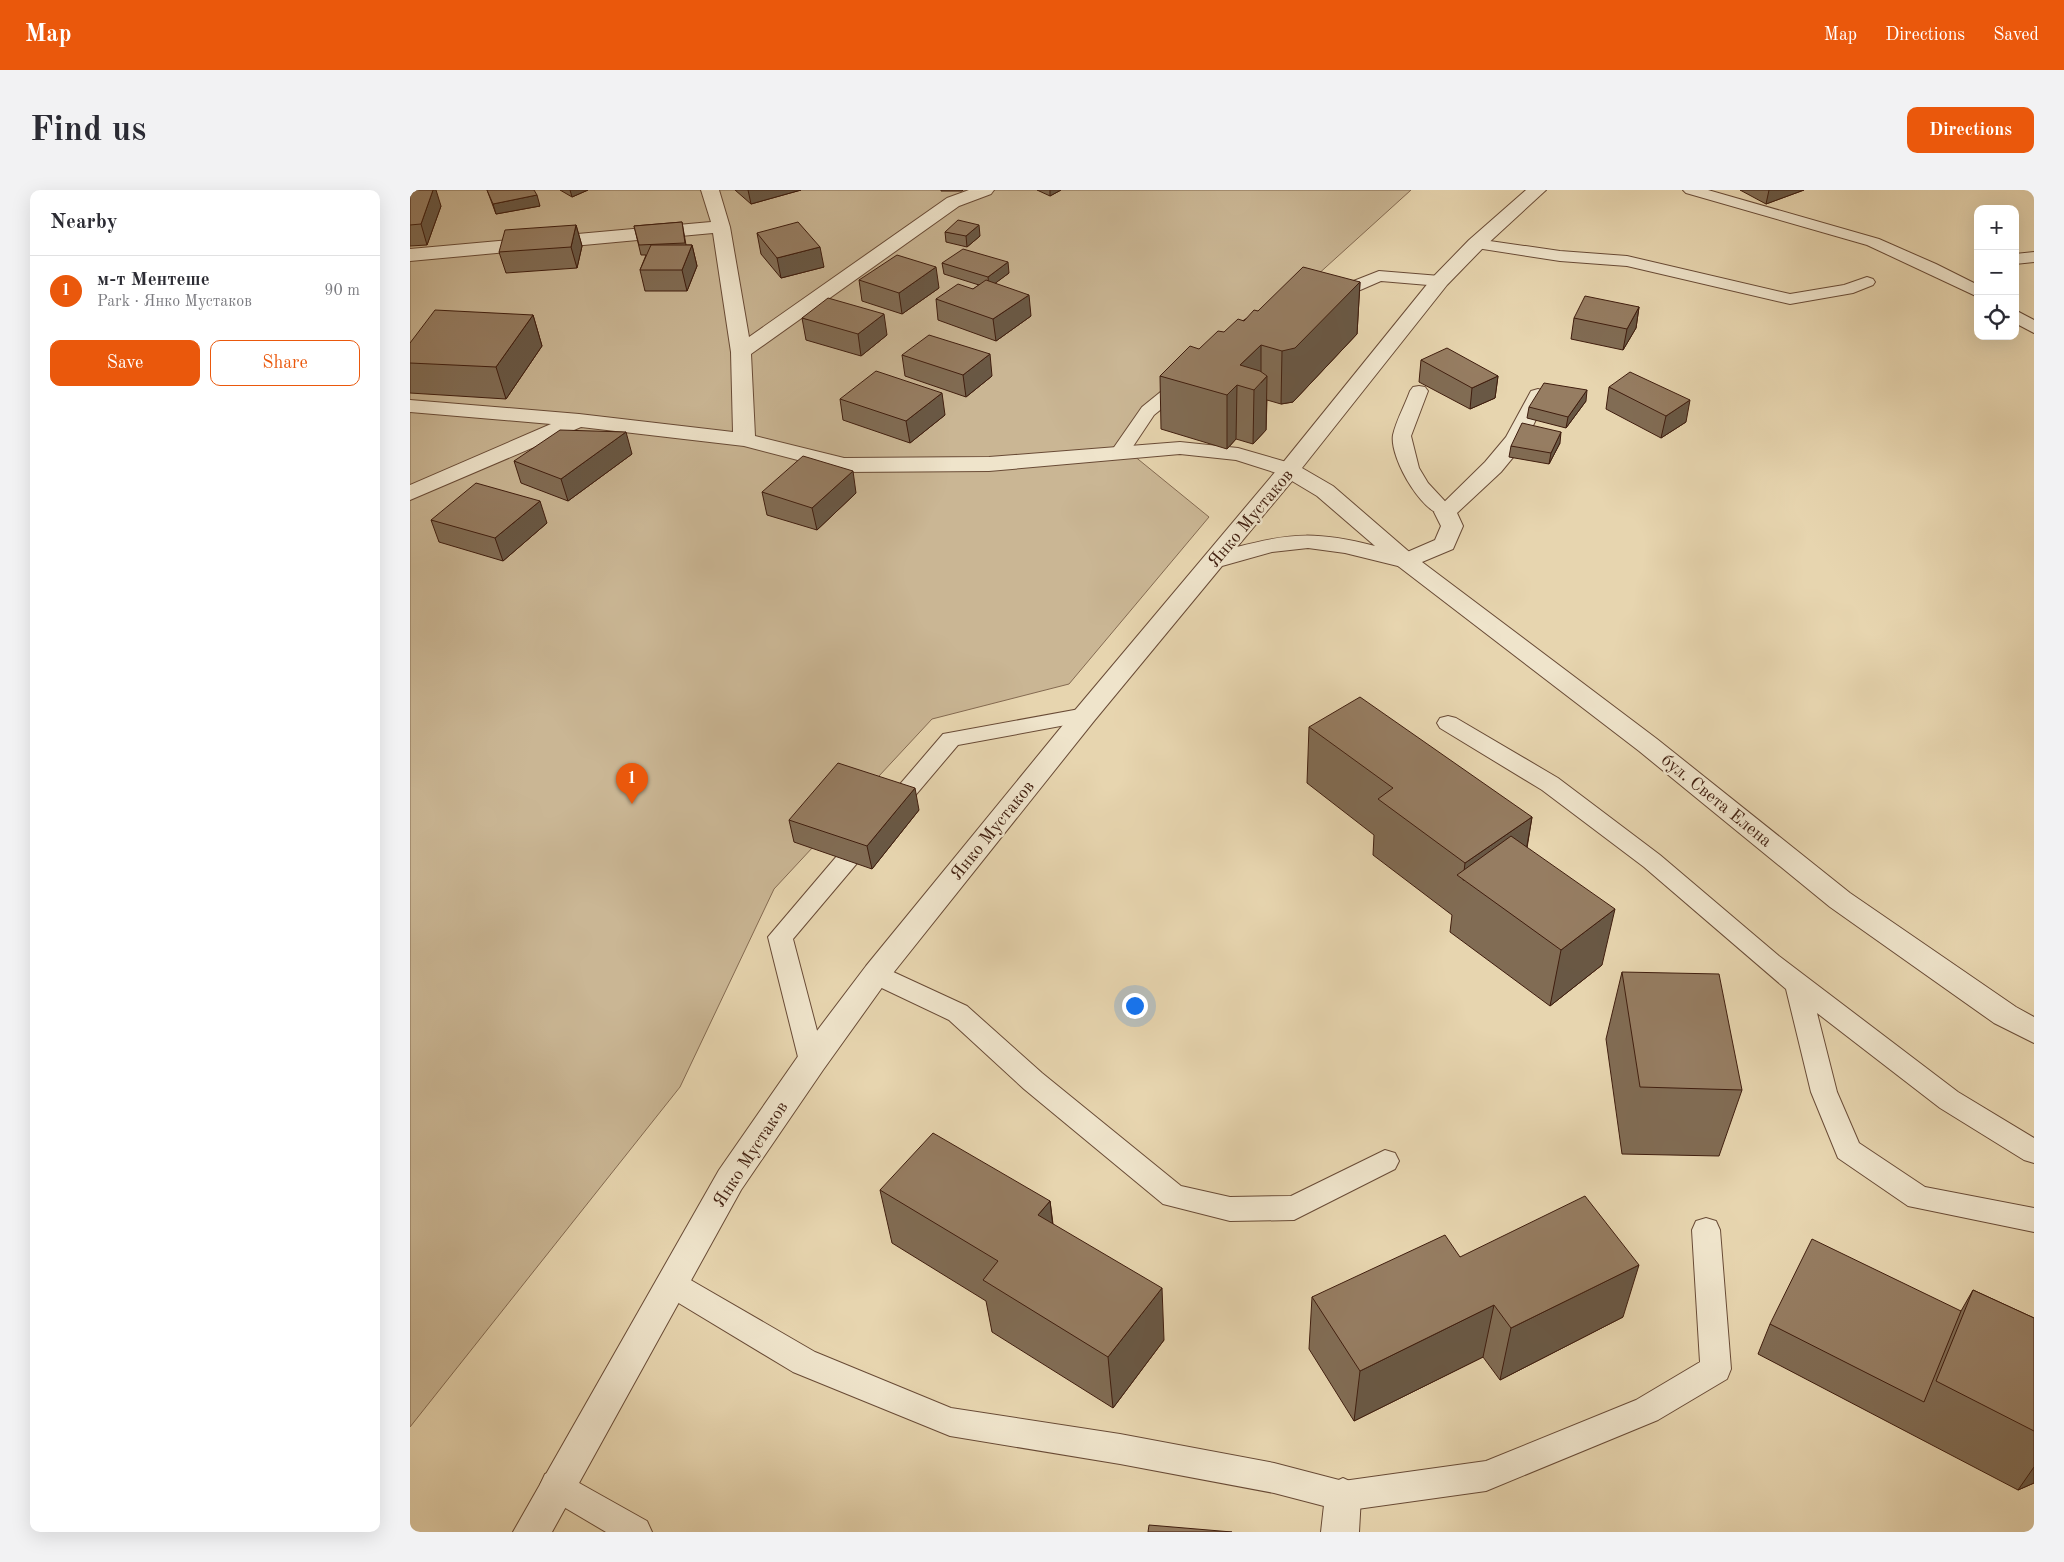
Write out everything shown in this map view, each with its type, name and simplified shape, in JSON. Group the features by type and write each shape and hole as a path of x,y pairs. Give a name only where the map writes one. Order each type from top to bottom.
{"street":[{"path":"741,352 953,202 985,190"},
{"name":"Янко Мустаков","path":"532,1532 556,1486 730,1180 812,1061 876,974 1085,715 1289,470 1440,281 1476,244 1536,190"},
{"path":"706,191 720,226 741,352 744,440"},
{"path":"410,255 720,226"},
{"path":"1213,561 1256,549 1307,541 1349,548 1406,562 1445,544 1452,526 1445,512 1493,466 1516,439 1538,395"},
{"name":"бул. Света Елена","path":"410,406 579,420 744,440 844,465 989,464 1180,448 1238,454 1289,470 1325,491 1406,562 1648,745 1840,900 2006,1015 2034,1031"},
{"path":"410,493 579,420"},
{"path":"1340,1532 1343,1496"}],"lane":[{"path":"1691,190 1708,192 1873,242 1974,290"},
{"path":"1476,244 1560,256 1627,260 1790,299 1848,289 1867,282"},
{"path":"2019,259 2034,257"},
{"path":"1955,281 1974,273"},
{"path":"1310,306 1379,276 1440,281"},
{"path":"2019,318 2034,328"},
{"path":"1119,453 1148,411 1183,382 1200,375"},
{"path":"1419,391 1402,436 1410,468 1420,486 1445,512"},
{"path":"812,1061 780,937 951,739 1085,715"},
{"path":"1448,722 1550,784 1652,861 1797,983 1949,1100 2034,1152"},
{"path":"876,974 958,1013 1033,1080 1173,1196 1230,1210 1294,1208 1385,1161"},
{"path":"1797,983 1824,1092 1848,1150 1918,1198 2034,1220"},
{"path":"672,1284 804,1362 950,1422 1120,1449 1236,1470 1343,1496 1486,1476 1647,1410 1716,1369 1706,1230"},
{"path":"556,1486 636,1532"}],"shaded area":[{"path":"410,190 1411,190 1219,364 1117,442 1209,517 1069,684 932,719 774,889 680,1087 410,1427"}],"building":[{"path":"410,190 433,190 421,224 410,225"},
{"path":"487,190 534,190 537,195 493,204"},
{"path":"958,220 979,225 966,236 945,232"},
{"path":"682,222 685,243 639,245 634,226"},
{"path":"798,222 820,247 777,258 757,233"},
{"path":"576,225 571,247 499,252 505,230"},
{"path":"651,245 692,245 682,270 640,270"},
{"path":"963,249 1008,262 988,277 942,263"},
{"path":"897,255 936,267 899,293 859,280"},
{"path":"1303,267 1360,282 1295,348 1282,351 1261,345 1240,365 1260,371 1267,376 1254,390 1237,385 1227,395 1160,376 1190,346 1199,349 1218,331 1224,332 1238,319 1244,321 1254,310 1258,311"},
{"path":"986,280 1029,295 993,319 936,299 958,284 973,289"},
{"path":"1585,296 1639,307 1627,329 1574,318"},
{"path":"828,298 884,314 858,334 802,318"},
{"path":"435,310 533,315 496,367 410,363 410,343"},
{"path":"929,335 990,354 963,375 902,355"},
{"path":"1447,348 1498,376 1472,388 1421,360"},
{"path":"876,371 942,393 906,421 840,399"},
{"path":"1630,372 1690,400 1666,416 1609,387"},
{"path":"1544,383 1587,390 1568,417 1529,407"},
{"path":"1522,423 1561,432 1551,453 1511,446"},
{"path":"560,430 626,432 561,479 514,461"},
{"path":"803,456 853,471 812,508 762,492"},
{"path":"476,483 540,501 495,538 431,520"},
{"path":"1360,697 1532,817 1465,863 1378,799 1393,788 1309,727"},
{"path":"838,763 915,788 867,846 789,820"},
{"path":"1511,836 1615,909 1561,950 1457,875"},
{"path":"1622,972 1719,974 1742,1090 1640,1087"},
{"path":"933,1133 1050,1201 1038,1215 1162,1288 1108,1357 983,1280 998,1261 880,1190"},
{"path":"1585,1196 1639,1265 1511,1328 1494,1305 1360,1371 1312,1297 1445,1235 1460,1257"},
{"path":"1812,1239 1961,1311 1924,1402 1770,1324"},
{"path":"1973,1290 2034,1318 2034,1431 1936,1381"},
{"path":"1149,1525 1232,1532 1148,1532"}],"place":[{"name":"м-т Ментeше","path":"632,804"}]}
